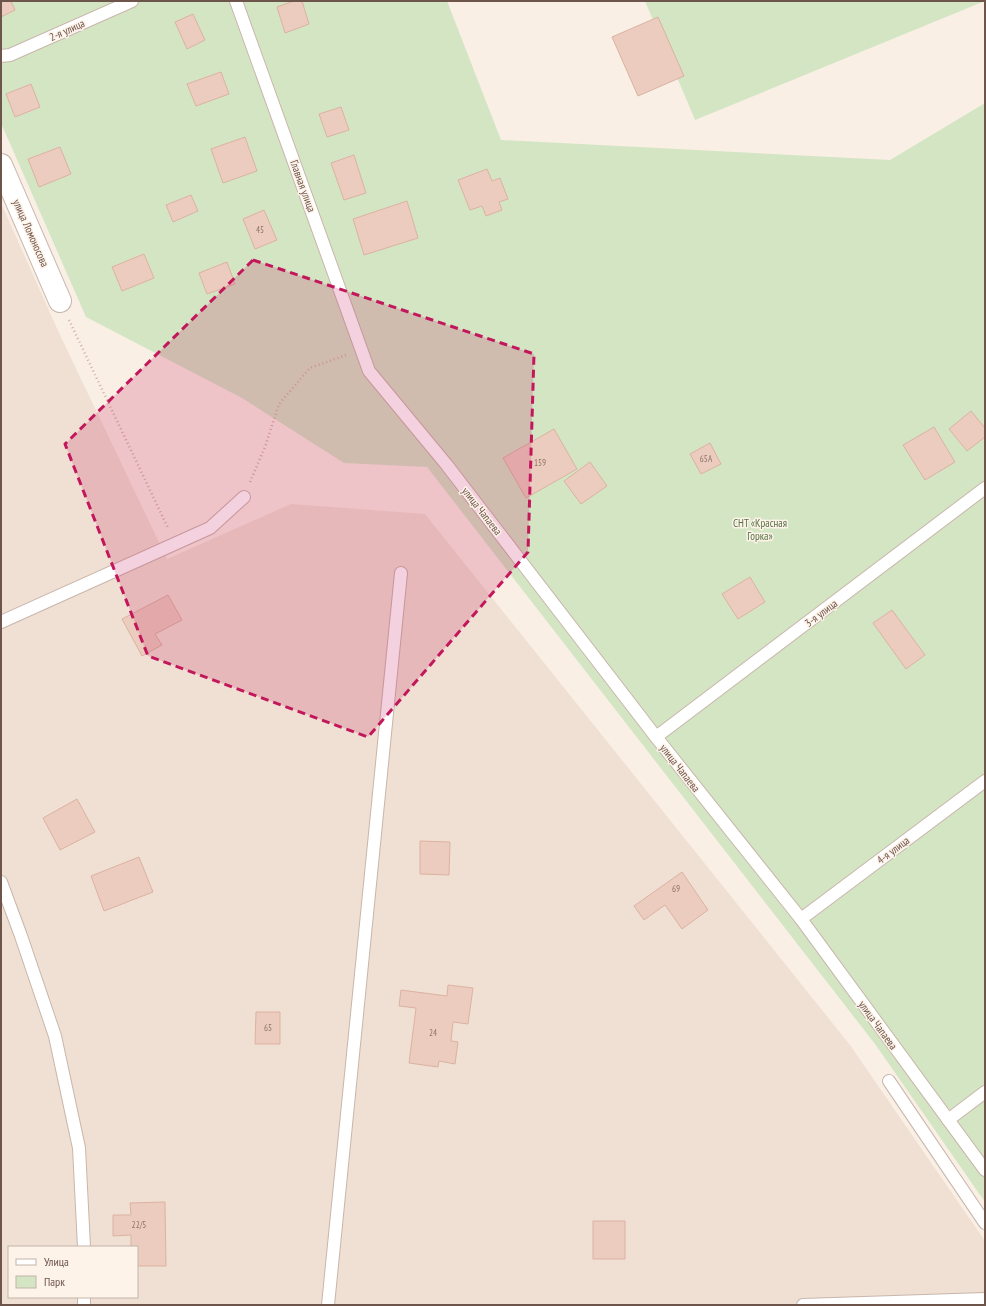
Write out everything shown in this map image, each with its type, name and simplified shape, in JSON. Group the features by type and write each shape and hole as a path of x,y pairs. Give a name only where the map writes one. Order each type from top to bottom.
{"street":[{"name":"улица Ломоносова","path":"1,165 60,301"}],"lane":[{"name":"2-я улица","path":"1,56 10,55 132,1"},
{"name":"Главная улица","path":"236,1 369,371"},
{"name":"улица Чапаева","path":"369,371 446,464 656,737 801,919 985,1170"},
{"name":"3-я улица","path":"656,737 985,488"},
{"path":"1,622 210,528 244,497"},
{"path":"328,1305 401,572"},
{"name":"4-я улица","path":"801,919 985,781"},
{"path":"1,882 55,1036 79,1148 84,1246"},
{"path":"889,1081 985,1223"},
{"path":"948,1120 985,1092"},
{"path":"803,1305 985,1299"}],"path":[{"path":"60,301 175,543"},
{"path":"244,497 265,447 279,404 310,368 361,349"}],"highlighted area":[{"path":"253,260 534,354 528,552 368,737 148,656 65,444"}],"shaded area":[{"path":"1,203 60,335 167,559 291,504 425,514 850,1045 985,1241 985,1305 1,1305"}],"green space":[{"name":"СНТ «Красная Горка»","path":"1,1 447,1 501,140 890,160 985,103 985,1202 875,1044 427,467 344,463 242,398 86,317 1,123"},
{"path":"645,1 985,1 695,120"}],"building":[{"path":"1,1 11,1 15,10 1,17"},
{"path":"294,1 302,1 309,24 285,33 277,7"},
{"path":"193,14 205,40 187,49 175,22"},
{"path":"658,17 684,76 638,96 612,37"},
{"path":"221,72 229,94 196,106 187,84"},
{"path":"31,84 40,107 15,117 6,94"},
{"path":"341,107 349,130 327,137 319,114"},
{"path":"245,137 257,171 223,183 211,149"},
{"path":"60,147 71,174 39,187 28,159"},
{"path":"354,155 366,193 344,200 331,163"},
{"path":"487,169 492,181 500,178 508,199 499,202 502,210 486,216 482,206 470,210 458,180"},
{"path":"191,195 198,211 173,222 166,205"},
{"path":"407,201 418,238 364,255 353,219"},
{"path":"264,210 277,240 255,249 243,219"},
{"path":"144,254 154,278 122,291 112,267"},
{"path":"227,262 235,284 207,294 199,273"},
{"path":"971,411 985,428 985,437 967,451 949,429"},
{"path":"934,427 955,462 925,480 903,445"},
{"path":"554,429 577,469 526,498 503,458"},
{"path":"710,443 721,464 701,474 690,454"},
{"path":"590,462 607,486 581,504 564,481"},
{"path":"750,577 765,602 738,619 722,594"},
{"path":"168,595 182,620 155,634 162,645 142,656 122,619"},
{"path":"892,610 925,655 906,669 873,623"},
{"path":"77,799 95,832 60,850 43,818"},
{"path":"420,841 450,842 449,875 420,874"},
{"path":"139,857 153,892 104,911 91,876"},
{"path":"682,872 708,910 682,929 665,905 644,920 634,906"},
{"path":"448,985 473,988 468,1024 453,1022 451,1041 458,1042 455,1064 439,1061 438,1067 409,1063 416,1008 399,1006 401,990 447,996"},
{"path":"256,1012 280,1012 280,1044 255,1044"},
{"path":"165,1202 166,1266 138,1266 138,1246 131,1246 131,1235 113,1236 113,1215 131,1215 130,1203"},
{"path":"593,1221 625,1221 625,1259 593,1259"}]}
